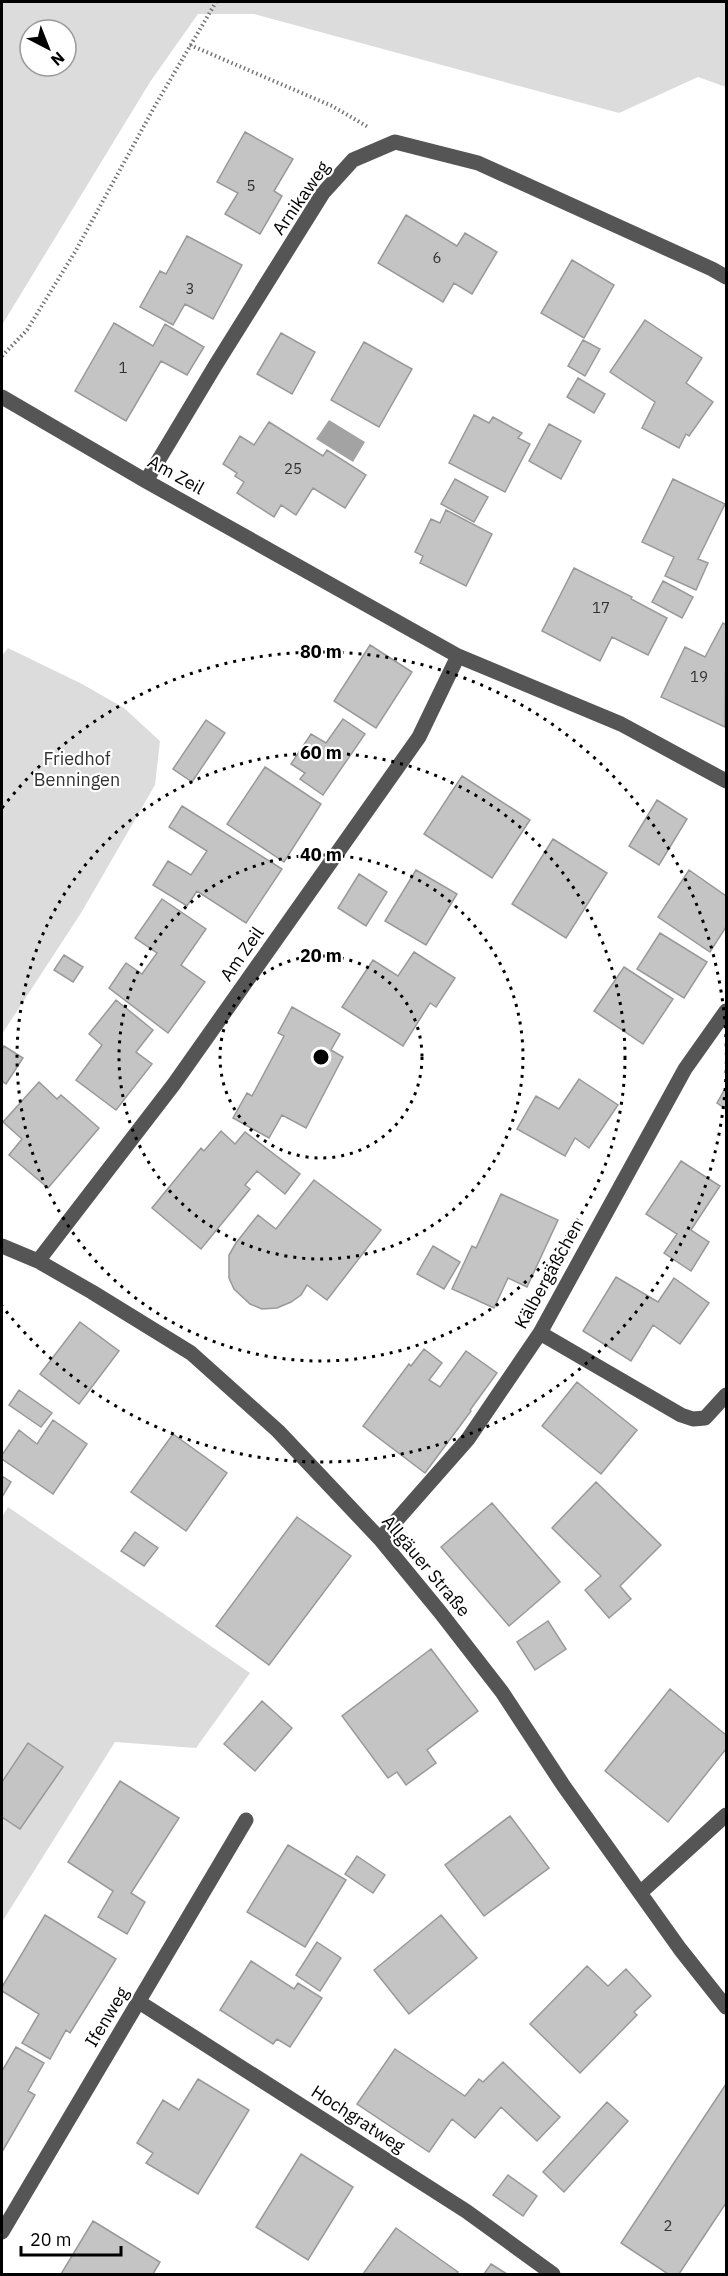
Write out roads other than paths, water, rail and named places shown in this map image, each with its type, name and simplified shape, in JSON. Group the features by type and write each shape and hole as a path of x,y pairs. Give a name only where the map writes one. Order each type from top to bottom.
{"street":[{"name":"Arnikaweg","path":"146,481 323,193 353,160 395,142 478,163 726,277"},
{"name":"Am Zeil","path":"2,397 146,481 458,656 621,724 726,781"},
{"name":"Am Zeil","path":"38,1261 174,1084 419,737 458,656"},
{"name":"Kälbergäßchen","path":"380,1539 468,1438 540,1333 685,1069 726,1011"},
{"name":"Allgäuer Straße","path":"2,1246 38,1261 191,1353 233,1388 278,1431 380,1539 441,1612 502,1692 563,1785 680,1949 726,2007"},
{"path":"540,1333 681,1415 693,1419 705,1418 726,1395"},
{"path":"640,1893 726,1815"},
{"name":"Ifenweg","path":"2,2232 246,1820"},
{"name":"Hochgratweg","path":"139,2002 466,2211 553,2274"}],"park label":[{"name":"Friedhof Benningen","path":"77,769"}]}
